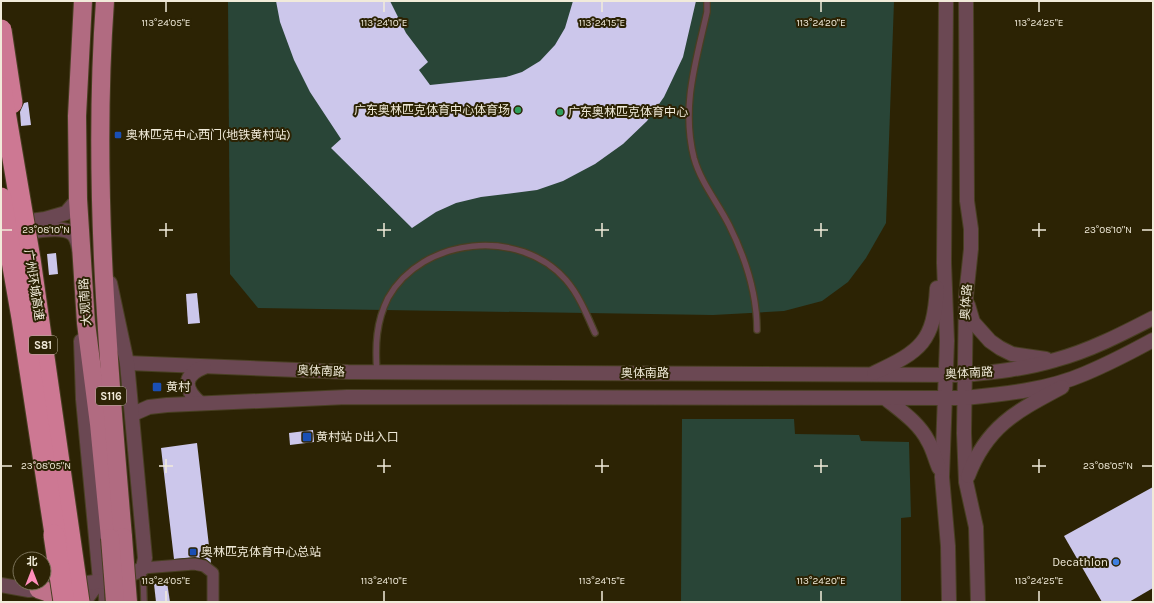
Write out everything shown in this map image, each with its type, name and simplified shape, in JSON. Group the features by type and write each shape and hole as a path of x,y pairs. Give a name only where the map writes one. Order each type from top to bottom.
{"highway":[{"path":"1,30 43,303 69,528"},
{"name":"广州环城高速","path":"1,88 30,259 69,528 78,602"},
{"name":"广州环城高速","path":"1,198 22,318 64,602"},
{"path":"1,247 53,529 64,602"},
{"path":"45,591 60,602"}],"main road":[{"name":"大观南路","path":"83,1 77,116 78,199 86,323 117,538 128,602"},
{"name":"大观南路","path":"105,1 99,94 102,254 117,538 115,602"}],"street":[{"name":"奥体路","path":"946,1 944,263 947,341 942,477 948,546 949,602"},
{"name":"奥体路","path":"966,1 966,165 967,201 971,229 966,296 964,398 966,482 976,527 978,602"},
{"path":"945,164 954,171 960,170 966,165"},
{"path":"1,226 41,220 66,213 78,199"},
{"path":"1,236 50,229 68,231 77,239 82,260 80,310 83,398 100,580 84,602"},
{"path":"102,254 112,289 126,363 133,414 145,546 142,568"},
{"path":"870,374 908,354 925,339 934,322 937,281 944,263"},
{"path":"966,296 973,322 990,341 1012,354 1056,360"},
{"name":"奥体南路","path":"126,363 204,367 377,372 964,375 1013,370 1056,360 1117,336 1153,318"},
{"name":"奥体南路","path":"133,414 149,407 200,403 347,397 964,398 994,395 1048,386 1083,375 1153,340"},
{"path":"200,403 190,391 187,383 188,377 193,371 204,367"},
{"path":"840,398 849,387 848,379 843,374"},
{"path":"966,482 984,442 1001,425 1024,408 1083,375"},
{"path":"885,398 922,432 928,441 942,477"},
{"path":"52,587 122,578 135,573 142,568 194,564 204,566 213,573 213,602"},
{"path":"1,585 12,588"}],"lane":[{"path":"708,1 689,95 688,119 691,144 701,176 729,226 752,280 757,312 757,330"},
{"path":"377,372 375,350 377,331 388,298 410,272 424,261 442,252 464,247 487,245 512,248 532,255 550,266 566,280 573,290 581,302 595,333"},
{"path":"142,568 144,602"},
{"path":"100,580 102,602"}],"green space":[{"name":"广东奥林匹克体育中心","path":"228,1 894,1 886,223 866,258 848,282 822,301 784,311 713,315 258,308 230,274"},
{"path":"682,419 794,419 795,434 859,435 861,441 909,442 911,517 901,518 901,602 681,602"}],"building":[{"name":"广东奥林匹克体育中心体育场","path":"276,1 390,1 406,33 428,62 419,70 430,85 506,77 522,72 540,61 555,45 565,28 573,1 696,1 683,57 664,97 647,121 623,144 595,164 563,181 537,190 481,197 456,203 436,212 412,228 331,148 341,139 310,92 294,60 280,22"},
{"path":"28,102 31,125 21,126 20,112 24,103"},
{"path":"56,253 58,274 49,275 47,254"},
{"path":"197,293 200,323 188,324 186,294"},
{"path":"313,430 314,442 290,445 289,433"},
{"path":"197,443 211,563 206,559 195,557 174,559 161,448"},
{"name":"Decathlon","path":"1153,487 1153,588 1129,602 1102,602 1064,536"},
{"path":"167,582 170,602 156,602 154,584"}],"place":[{"name":"广东奥林匹克体育中心体育场","path":"518,110"},
{"name":"广东奥林匹克体育中心","path":"560,112"},
{"name":"奥林匹克中心西门(地铁黄村站)","path":"118,135"},
{"name":"黄村","path":"157,387"},
{"name":"黄村站 D出入口","path":"307,437"},
{"name":"奥林匹克体育中心总站","path":"193,552"},
{"name":"Decathlon","path":"1116,562"}]}
